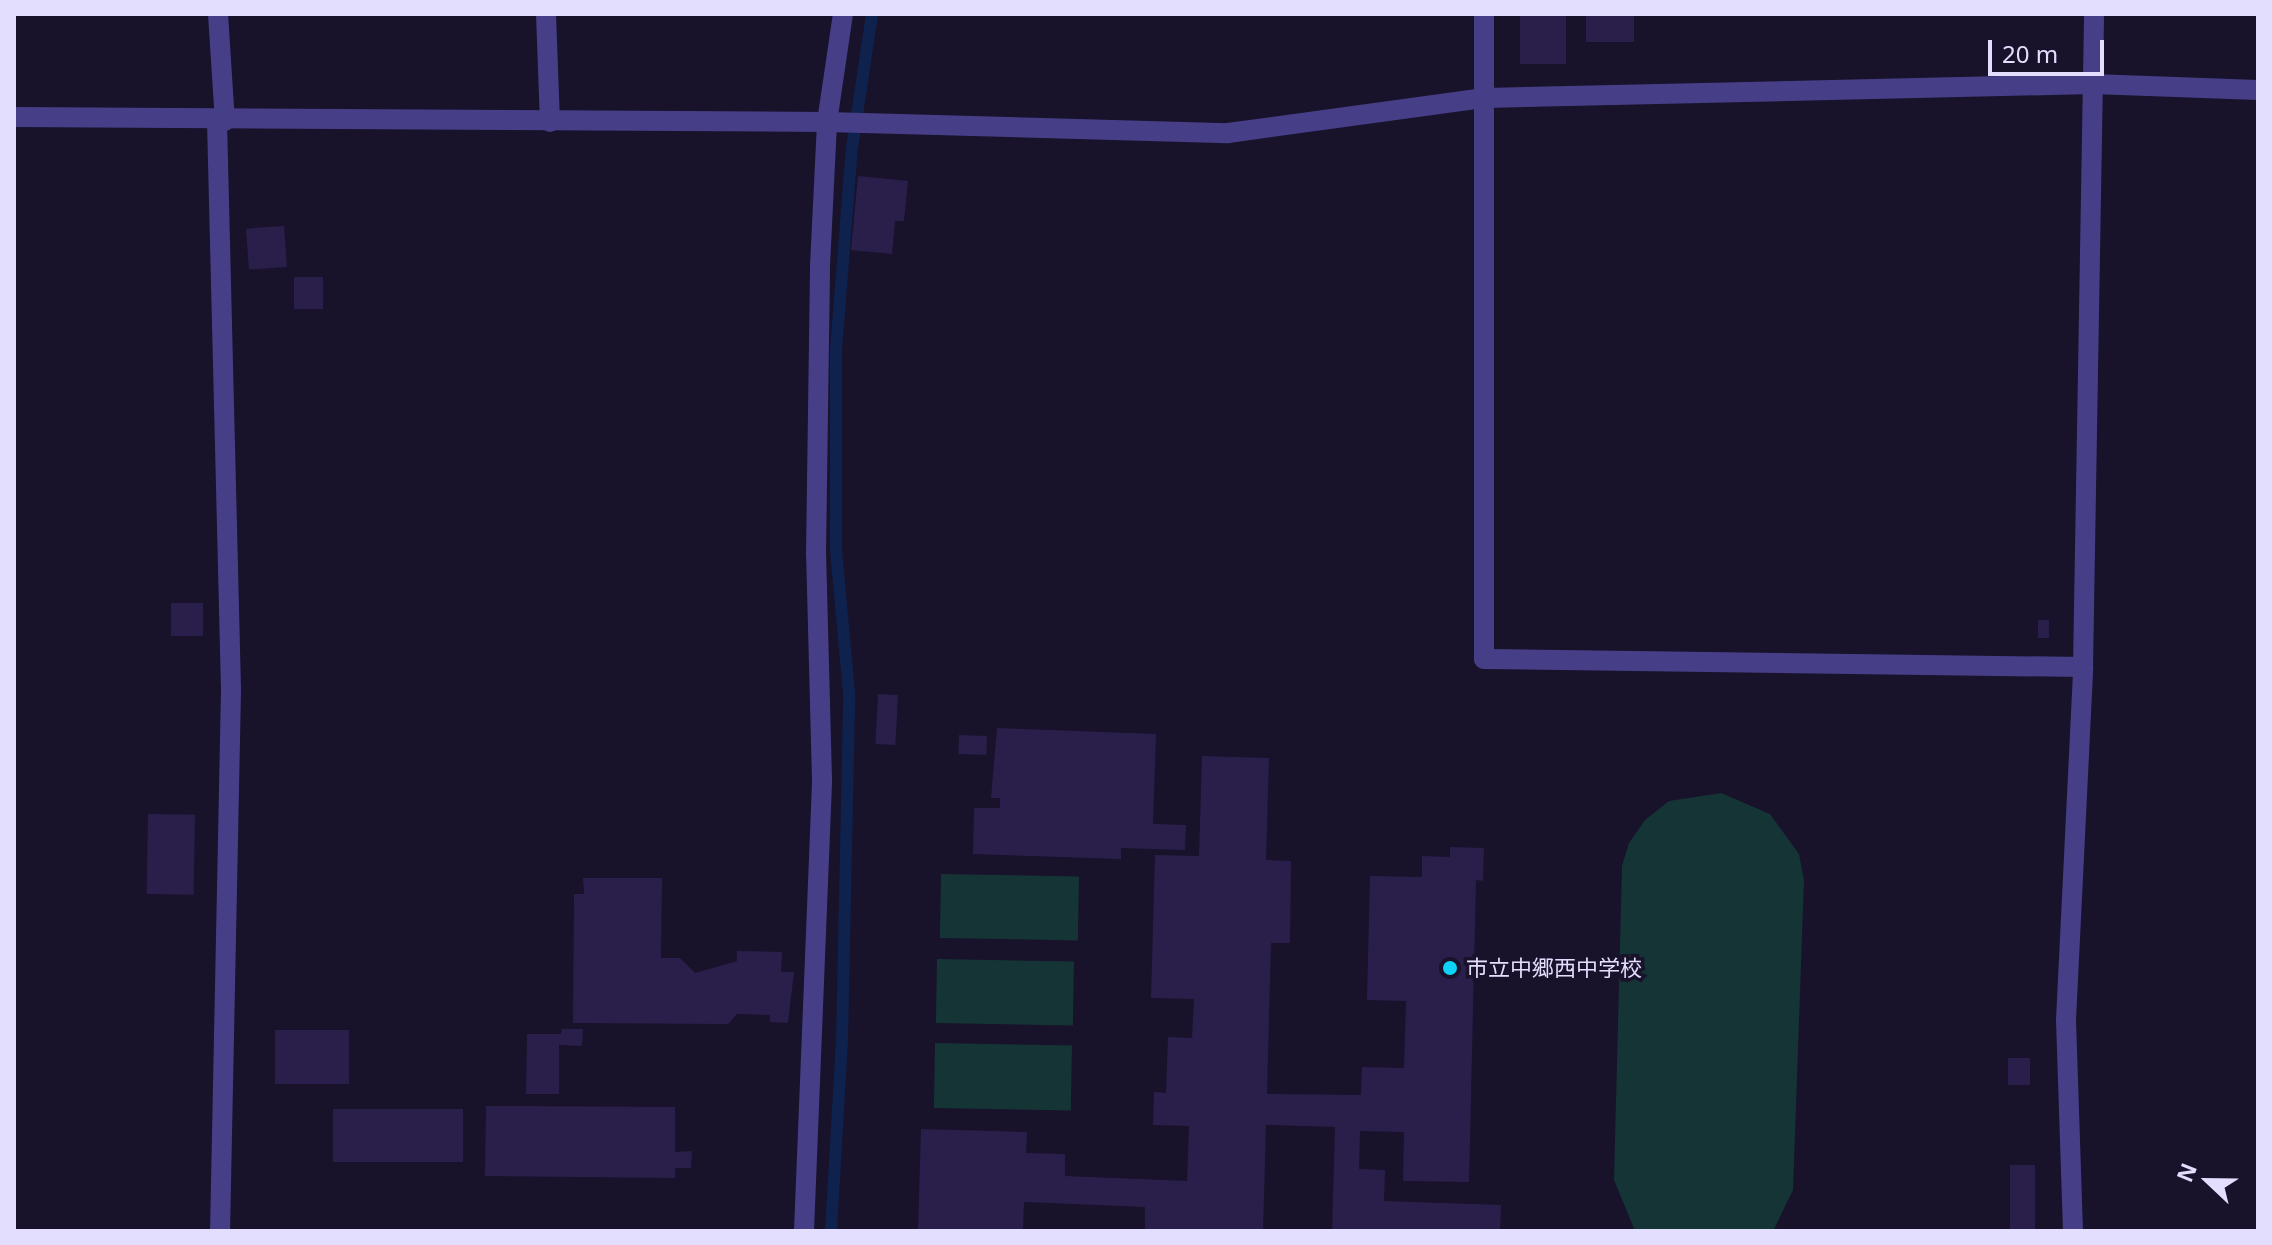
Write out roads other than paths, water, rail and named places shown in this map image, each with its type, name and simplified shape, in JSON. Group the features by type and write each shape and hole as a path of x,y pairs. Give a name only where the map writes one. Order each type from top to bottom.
{"street":[{"path":"218,14 231,690 220,1231"},
{"path":"546,14 550,122"},
{"path":"804,1231 822,780 816,555 827,122 843,14"},
{"path":"1484,14 1484,659 2083,667"},
{"path":"2073,1231 2066,1020 2083,667 2094,14"},
{"path":"14,117 221,121 827,122 1228,133 1485,98 2093,84 2258,90"}],"waterway":[{"path":"831,1231 842,1041 849,693 836,550 836,350 852,148 872,14"}],"place":[{"name":"市立中郷西中学校","path":"1450,968"}]}
